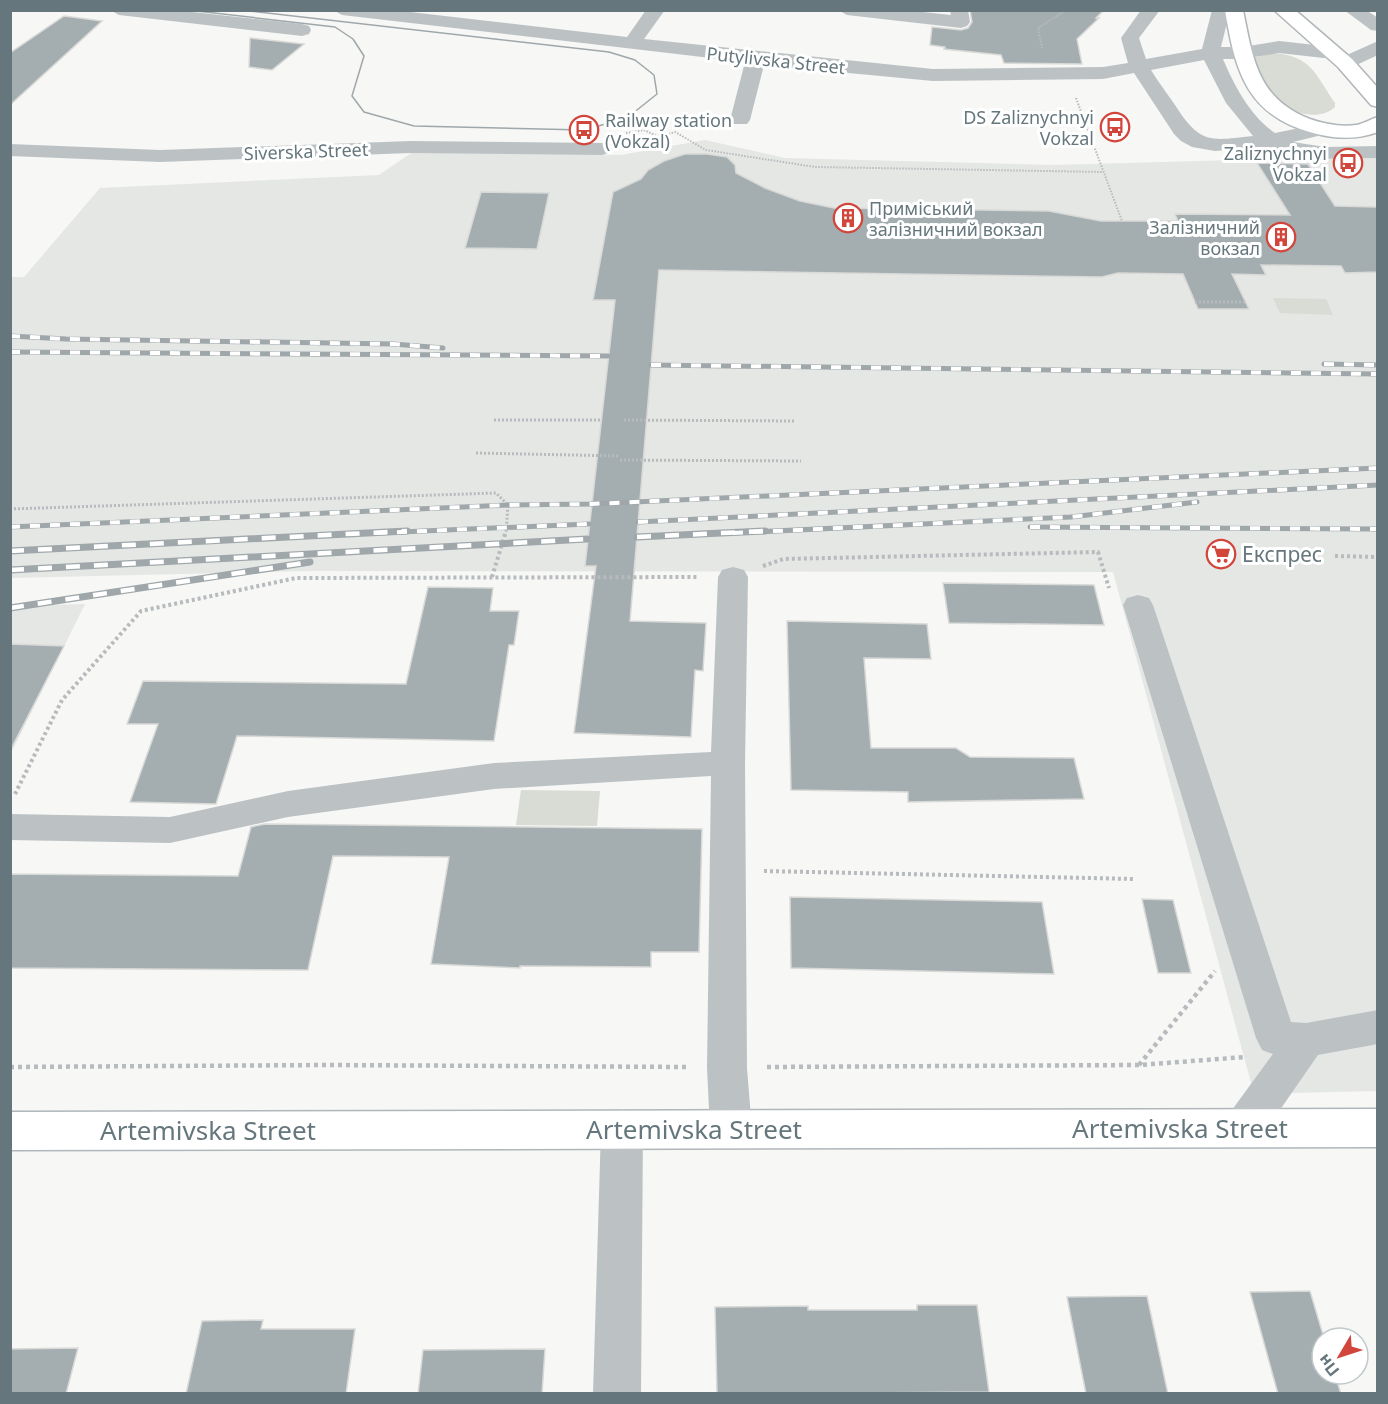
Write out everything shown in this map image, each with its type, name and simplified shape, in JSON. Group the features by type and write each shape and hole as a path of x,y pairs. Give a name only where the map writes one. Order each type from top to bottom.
{"main road":[{"path":"1234,10 1242,53 1253,83 1267,104 1280,114 1319,130 1358,131 1376,127"},
{"path":"1283,10 1339,58 1377,101"},
{"name":"Artemivska Street","path":"10,1131 1377,1128"}],"street":[{"path":"119,10 302,30"},
{"name":"Putylivska Street","path":"342,10 756,58 918,65 975,76 1067,75 1141,70"},
{"path":"632,43 656,10"},
{"path":"847,10 961,22 959,10"},
{"path":"1151,10 1130,38 1141,70 1187,137 1200,142 1221,144 1271,141 1319,130"},
{"path":"1221,10 1211,53 1220,76 1251,122 1271,141 1303,152 1344,155 1377,152"},
{"path":"1353,10 1377,26"},
{"path":"928,39 935,21"},
{"path":"1141,70 1211,53 1242,53 1279,47 1339,58 1377,47"},
{"path":"740,120 756,58"},
{"path":"1141,70 1220,76 1253,83"},
{"name":"Siverska Street","path":"10,150 160,156 411,147 602,149"},
{"path":"731,1130 727,1068 728,763 733,577"},
{"path":"1137,605 1276,1038 1306,1040 1377,1027"},
{"path":"10,827 170,830 288,804 483,777 728,763"},
{"path":"1244,1127 1281,1079 1306,1040"},
{"path":"617,1394 622,1129"}],"path":[{"path":"1044,57 1038,28 1066,10"},
{"path":"1067,75 1122,221"},
{"path":"623,134 644,130 659,137 675,132 706,150 815,167 1102,172"},
{"path":"1195,302 1246,302"},
{"path":"494,420 601,420"},
{"path":"624,420 796,421"},
{"path":"476,453 801,461"},
{"path":"10,509 496,493 508,505 508,526 492,578"},
{"path":"10,803 62,700 141,610 296,578 733,577 783,559 1098,552"},
{"path":"1335,556 1377,557"},
{"path":"728,870 1135,879"},
{"path":"1139,1065 1243,935"}],"shaded area":[{"path":"1273,53 1296,58 1311,68 1335,103 1335,107 1315,115 1280,107 1252,64 1253,58"},
{"path":"705,140 785,158 1053,165 1377,156 1377,1091 1254,1094 1113,572 310,571 11,578 10,277 24,277 100,188 379,175 414,151 621,155"},
{"path":"1273,298 1326,299 1333,315 1280,313"},
{"path":"85,604 11,753 11,606"},
{"path":"521,790 600,791 597,826 516,825"}],"building":[{"path":"970,10 1104,10 1077,39 1082,64 1004,63 1001,55 944,49 945,47 930,45 932,27 961,30 968,28 972,22"},
{"path":"64,16 102,21 10,105 10,53"},
{"path":"250,38 304,44 272,70 249,67"},
{"path":"685,154 727,157 735,165 736,173 765,188 800,201 834,208 1049,211 1101,221 1178,221 1175,214 1290,215 1257,163 1308,164 1335,206 1377,207 1377,272 1345,273 1341,266 1261,265 1266,275 1232,274 1249,309 1198,309 1183,274 1118,273 1102,277 659,270 630,621 706,623 703,671 695,670 691,737 574,733 596,566 585,566 615,300 593,300 613,192 641,179 648,170 664,161"},
{"path":"481,192 549,193 537,249 465,248"},
{"path":"943,583 1094,585 1104,625 949,623"},
{"path":"428,587 493,588 490,611 519,611 514,645 509,645 494,741 237,736 216,804 130,802 158,724 127,724 143,681 406,684"},
{"path":"787,621 927,624 931,659 864,658 871,748 956,748 970,757 1074,758 1084,799 908,802 908,792 791,790"},
{"path":"10,644 64,646 10,751"},
{"path":"265,824 702,829 699,952 651,952 651,967 520,966 520,968 431,964 449,857 333,856 308,970 10,968 10,874 238,876 251,827"},
{"path":"790,897 1042,902 1054,974 791,968"},
{"path":"1142,899 1173,900 1191,973 1158,973"},
{"path":"1310,1291 1320,1326 1310,1326 1310,1386 1339,1386 1341,1394 1278,1394 1250,1292"},
{"path":"1147,1296 1168,1394 1086,1394 1067,1297"},
{"path":"917,1305 977,1305 989,1392 717,1394 715,1307 808,1306 808,1310 917,1310"},
{"path":"263,1320 261,1329 355,1329 346,1394 186,1394 202,1321"},
{"path":"78,1348 66,1394 10,1394 10,1349"},
{"path":"545,1349 542,1394 418,1394 423,1350"}],"tram line":[{"path":"188,10 335,27 353,39 364,56 352,96 364,112 414,126 584,130 627,118 657,94 654,75 635,60 609,52 241,10"}],"railway":[{"path":"10,336 66,339 393,344 443,348"},
{"path":"10,352 608,356"},
{"path":"1324,364 1378,365"},
{"path":"651,365 1378,374"},
{"path":"10,527 508,505 591,504 1378,468"},
{"path":"638,522 1378,485"},
{"path":"733,533 1071,517 1197,502"},
{"path":"377,533 589,524"},
{"path":"1030,527 1378,529"},
{"path":"10,551 407,531"},
{"path":"637,537 765,531"},
{"path":"10,570 587,539"},
{"path":"10,608 310,562"}],"place":[{"name":"DS Zaliznychnyi Vokzal","path":"1115,127"},
{"name":"Railway station (Vokzal)","path":"584,130"},
{"name":"Zaliznychnyi Vokzal","path":"1348,163"},
{"name":"Приміський залізничний вокзал","path":"848,218"},
{"name":"Залізничний вокзал","path":"1281,237"},
{"name":"Експрес","path":"1221,554"}]}
